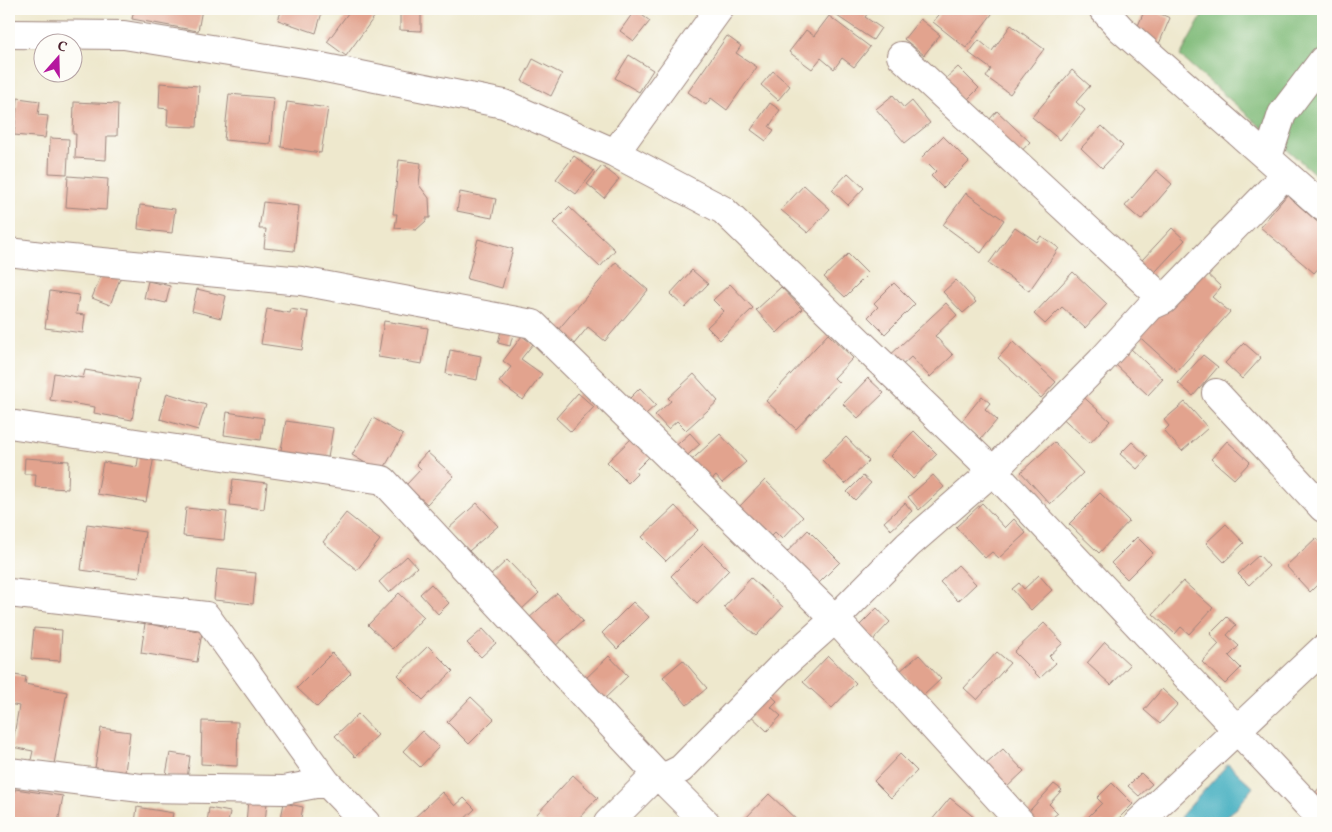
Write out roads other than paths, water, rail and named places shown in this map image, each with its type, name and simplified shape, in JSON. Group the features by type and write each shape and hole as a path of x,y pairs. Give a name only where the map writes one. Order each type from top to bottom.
{"lane":[{"path":"615,153 719,9"},
{"path":"1103,9 1126,19 1277,166 1323,207"},
{"path":"9,34 124,35 316,66 504,104 615,153 723,210 993,471 1323,821"},
{"path":"901,56 1164,300"},
{"path":"657,774 667,776 681,769 779,668 835,619 908,545 993,471 1101,361 1151,306 1164,300 1277,166 1282,114 1323,60"},
{"path":"9,252 50,258 301,281 533,324 835,619 1021,823"},
{"path":"1216,393 1323,508"},
{"path":"9,424 383,480 657,774 706,823"},
{"path":"9,592 206,616 326,782 366,823"},
{"path":"1138,823 1323,650"},
{"path":"9,772 141,788 284,790 326,782"},
{"path":"608,823 657,774"}],"water":[{"path":"1228,764 1253,787 1237,808 1217,823 1185,823 1181,816"}]}
